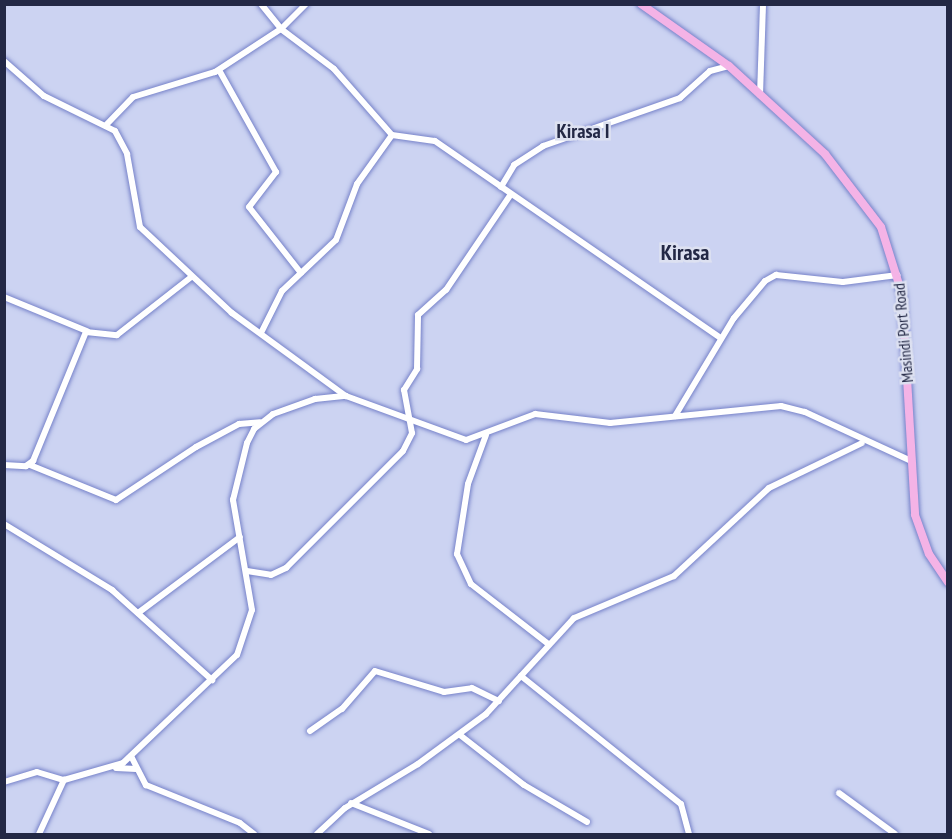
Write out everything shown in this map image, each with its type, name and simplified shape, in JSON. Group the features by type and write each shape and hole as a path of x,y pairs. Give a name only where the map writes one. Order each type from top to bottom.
{"main road":[{"name":"Masindi Port Road","path":"641,4 729,66 837,166 859,194 880,227 898,275 915,515 929,554 948,582"}],"street":[{"path":"261,4 281,29 334,69 392,135 435,141 721,338"},
{"path":"107,124 133,97 188,84 219,70 281,29 306,4"},
{"path":"760,95 763,4"},
{"path":"4,61 50,99 107,124 127,154 140,227 190,278 346,396 457,439 486,435 536,414 610,423 781,406 805,412 862,443 911,461"},
{"path":"501,187 514,165 543,146 680,98 710,71 729,66"},
{"path":"219,70 276,172 249,207 301,273"},
{"path":"262,331 271,305 336,240 357,184 392,135"},
{"path":"247,571 271,575 286,568 403,451 412,433 404,390 417,369 418,315 446,290 511,194"},
{"path":"675,416 721,338 765,280 776,275 843,282 898,275"},
{"path":"4,297 87,331 121,333 190,278"},
{"path":"30,465 87,331"},
{"path":"4,465 30,465 116,501 196,447 240,424 260,422 315,399 346,396"},
{"path":"114,768 131,756 237,655 247,631 253,601 232,490 247,443 260,422"},
{"path":"486,435 468,484 457,554 471,584 547,643"},
{"path":"317,834 351,803 460,735 499,701 547,643 581,613 674,576 769,488 862,443"},
{"path":"4,524 94,577 138,613 212,680"},
{"path":"138,613 240,537"},
{"path":"310,731 342,709 375,671 444,692 472,688 499,701"},
{"path":"521,676 681,804 689,834"},
{"path":"460,735 524,786 587,822"},
{"path":"131,756 146,785 237,822 254,834"},
{"path":"4,782 37,772 64,780 114,768 136,769"},
{"path":"39,834 64,780"},
{"path":"839,793 895,834"},
{"path":"351,803 429,834"}],"district":[{"name":"Kirasa I","path":"583,131"},
{"name":"Kirasa","path":"685,253"}]}
